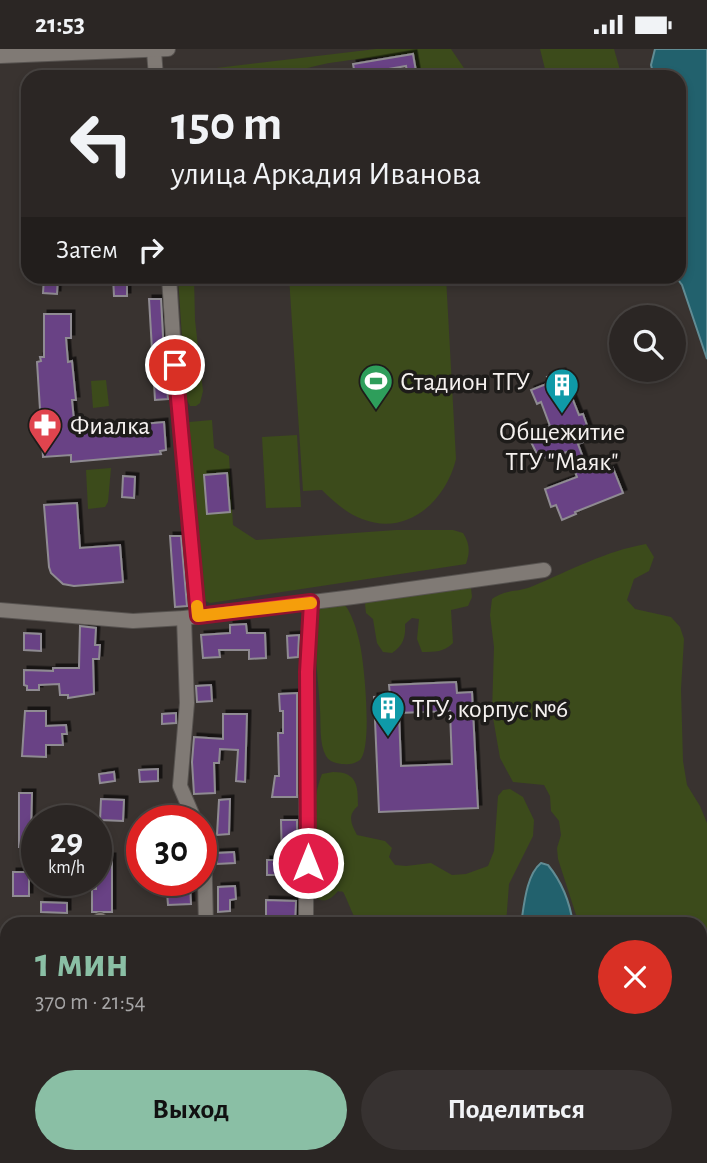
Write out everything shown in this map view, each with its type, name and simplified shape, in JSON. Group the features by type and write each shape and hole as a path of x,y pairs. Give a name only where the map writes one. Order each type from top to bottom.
{"street":[{"path":"0,56 161,50 157,70"},
{"path":"170,284 191,617 180,786 188,805"},
{"path":"0,610 133,621 191,617 544,570"},
{"path":"306,917 307,672 311,602"},
{"path":"205,896 206,917"}],"green space":[{"path":"376,49 451,49 465,70 417,70 403,55 358,59 300,70 206,70"},
{"path":"540,49 614,49 620,70 545,70"},
{"path":"178,284 194,284 195,320 203,391 200,403 196,406 190,406 186,398"},
{"name":"Стадион ТГУ","path":"289,284 446,284 456,459 443,489 422,511 409,519 394,523 362,519 345,510 322,490 303,491"},
{"path":"106,380 109,406 93,408 91,381"},
{"path":"212,420 214,448 229,456 233,525 256,540 396,530 453,530 463,533 467,541 469,552 466,564 210,603 205,601 202,595 189,422"},
{"path":"297,435 301,507 266,508 262,437"},
{"path":"111,468 108,502 105,507 88,509 86,470"},
{"path":"646,544 654,557 649,571 634,579 627,600 635,609 671,617 680,627 684,639 681,689 683,761 687,785 707,823 707,917 577,917 558,859 557,848 561,835 559,821 551,811 550,796 544,785 513,782 500,758 492,712 492,599 503,593 533,586 631,547"},
{"path":"465,585 471,588 472,597 468,606 451,610 453,643 450,646 439,651 422,652 417,639 419,619 412,618 405,624 404,637 399,647 392,653 383,652 377,643 373,619 366,613 365,604 370,598"},
{"path":"345,605 350,613 358,635 363,665 366,739 360,760 350,764 329,760 321,740 316,633 320,608"},
{"path":"333,772 351,777 356,786 358,806 352,813 351,820 357,835 385,841 392,848 389,857 395,865 431,863 452,875 466,874 488,866 494,851 498,796 503,790 510,789 523,797 534,820 533,836 509,884 507,917 355,917 343,892 338,891 325,900 315,897 313,834 315,801 322,774"}],"water":[{"path":"655,49 707,49 707,359 681,284 686,284 686,70 652,70"},
{"path":"541,863 548,865 553,871 567,900 571,917 522,917 529,883"}],"building":[{"path":"413,54 416,70 407,70 406,66 383,70 354,70 353,64"},
{"path":"44,284 58,284 57,294 43,293"},
{"path":"113,284 127,284 127,296 114,296"},
{"path":"149,299 161,299 168,399 155,400"},
{"path":"44,314 71,314 71,338 66,338 68,362 72,361 76,400 72,400 75,430 164,422 166,450 160,451 161,454 71,462 71,455 43,457 37,362 41,361 40,357 44,357"},
{"path":"562,372 579,415 583,414 588,428 582,430 586,441 578,444 587,468 599,463 602,472 613,468 623,493 562,520 556,505 551,507 545,489 577,477 567,452 546,458 536,452 531,442 537,430 550,426 541,402 537,404 531,390 549,383 547,377"},
{"path":"227,473 230,512 207,514 204,475"},
{"path":"123,476 135,477 134,498 122,497"},
{"path":"77,503 80,548 120,545 123,582 74,586 63,584 51,573 44,505"},
{"path":"170,536 181,536 187,606 175,607"},
{"path":"246,624 247,633 265,633 266,658 249,659 249,650 219,650 220,657 203,658 201,635 230,633 230,625"},
{"path":"80,626 96,628 95,645 100,645 99,659 93,659 94,694 68,698 68,695 60,695 59,684 39,685 39,690 27,690 24,685 24,670 79,668"},
{"path":"24,633 41,634 41,651 24,650"},
{"path":"299,635 298,657 288,658 287,636"},
{"name":"ТГУ, корпус №6","path":"456,682 457,693 472,692 478,808 379,812 374,697 390,696 389,685","holes":["450,711 452,764 401,766 399,713"]},
{"path":"211,685 212,701 197,702 196,686"},
{"path":"297,693 297,797 272,797 275,776 279,776 278,733 283,733 283,711 280,711 279,694"},
{"path":"25,711 46,711 46,726 66,725 67,734 62,734 63,745 46,745 46,757 22,756"},
{"path":"176,713 176,723 162,724 162,714"},
{"path":"223,714 247,714 245,782 236,781 238,750 220,749 219,763 214,763 215,793 194,794 194,737 223,739"},
{"path":"158,769 158,781 140,782 139,770"},
{"path":"114,772 115,781 100,783 99,774"},
{"path":"19,793 32,793 32,805 21,805 19,847"},
{"path":"101,799 124,800 123,821 112,821 112,805 101,805"},
{"path":"230,799 229,834 217,835 219,800"},
{"path":"281,820 297,820 297,880 283,880 283,875 267,875 267,860 282,860"},
{"path":"234,852 235,863 217,864 217,853"},
{"path":"13,872 21,872 21,896 13,896"},
{"path":"235,886 236,899 230,900 230,911 218,912 218,887"},
{"path":"92,896 112,896 112,912 92,912"},
{"path":"167,896 191,896 191,904 168,905"},
{"path":"266,900 296,901 295,917 266,917"},
{"path":"41,902 67,903 67,913 41,912"}],"slow traffic":[{"path":"197,606 198,616 311,603"}],"place":[{"name":"Стадион ТГУ","path":"376,411"},
{"name":"Общежитие ТГУ \"Маяк\"","path":"562,415"},
{"name":"Фиалка","path":"45,455"},
{"name":"ТГУ, корпус №6","path":"388,738"}],"route":[{"path":"175,365 198,616 311,602 307,672 308,863"}]}
